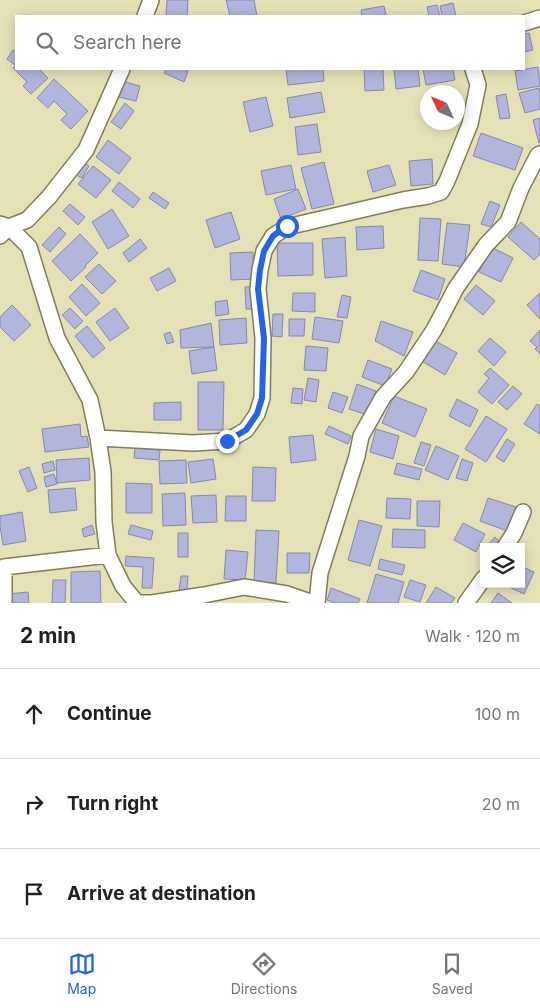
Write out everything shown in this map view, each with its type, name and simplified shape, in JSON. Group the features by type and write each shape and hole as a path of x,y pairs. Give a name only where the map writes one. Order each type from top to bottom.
{"street":[{"path":"145,15 150,0"},
{"path":"525,23 540,18"},
{"path":"3,229 27,220 49,198 86,150 122,70"},
{"path":"98,438 193,443 227,441 246,430 257,414 262,398 264,338 258,289 264,251 273,236 287,226 441,192 470,124 478,85 473,70"},
{"path":"318,603 320,573 357,456 361,436 383,398 406,372 434,330 456,288 486,245 508,222 522,188 540,154"},
{"path":"3,229 29,247 57,338 90,400 103,472 104,522 108,554 123,586 137,603 152,603 244,587 287,594 313,603"},
{"path":"508,543 523,512"},
{"path":"4,603 4,567 108,554"},
{"path":"466,603 480,584"}],"building":[{"path":"167,0 188,0 187,15 166,15"},
{"path":"226,0 254,0 257,15 230,15"},
{"path":"453,3 456,15 442,15 440,6"},
{"path":"437,5 440,15 429,15 427,7"},
{"path":"384,6 386,15 362,15 361,10"},
{"path":"529,33 533,50 525,52 525,34"},
{"path":"13,50 15,51 15,65 7,59"},
{"path":"538,67 540,86 518,90 515,71"},
{"path":"15,70 40,70 48,78 31,94 23,86 27,82"},
{"path":"166,70 188,71 184,82 164,73"},
{"path":"286,70 323,70 324,81 288,85"},
{"path":"364,70 383,70 384,90 365,91"},
{"path":"394,70 418,70 420,86 396,89"},
{"path":"423,70 453,70 455,80 426,85"},
{"path":"54,79 88,111 71,129 61,120 67,114 54,101 48,108 37,98"},
{"path":"122,81 140,86 136,101 118,97"},
{"path":"539,88 540,109 525,113 519,93"},
{"path":"321,92 325,112 290,118 287,98"},
{"path":"506,94 510,118 500,119 496,96"},
{"path":"266,97 273,126 250,132 243,102"},
{"path":"125,103 134,111 121,129 111,122"},
{"path":"540,118 540,142 539,143 533,120"},
{"path":"317,124 321,152 298,155 295,127"},
{"path":"481,133 523,148 515,170 473,156"},
{"path":"108,140 131,158 119,174 96,157"},
{"path":"432,159 433,184 411,186 409,161"},
{"path":"81,161 89,166 82,178 74,174"},
{"path":"324,162 334,204 312,209 301,168"},
{"path":"291,165 296,189 266,195 261,171"},
{"path":"389,165 396,185 373,192 367,171"},
{"path":"93,166 111,180 96,198 78,184"},
{"path":"119,182 140,199 133,208 112,191"},
{"path":"298,189 306,209 281,219 274,199"},
{"path":"153,192 169,203 165,209 149,198"},
{"path":"490,201 500,205 491,227 481,224"},
{"path":"70,204 85,217 78,225 63,211"},
{"path":"112,209 129,236 108,249 92,222"},
{"path":"231,212 240,239 215,248 206,220"},
{"path":"420,218 441,219 438,261 418,260"},
{"path":"521,222 540,239 540,254 534,260 508,237"},
{"path":"447,223 470,225 464,267 442,264"},
{"path":"383,226 384,248 357,250 356,227"},
{"path":"59,227 66,234 50,252 42,245"},
{"path":"80,234 98,253 71,281 52,261"},
{"path":"345,237 347,276 325,278 322,239"},
{"path":"140,239 147,248 129,262 123,253"},
{"path":"277,243 313,243 313,275 278,276"},
{"path":"491,247 513,258 501,282 479,272"},
{"path":"253,252 254,279 231,280 230,253"},
{"path":"99,264 116,281 102,294 85,277"},
{"path":"169,268 176,281 157,291 150,278"},
{"path":"421,270 445,279 438,300 413,291"},
{"path":"82,284 100,303 86,316 69,297"},
{"path":"476,285 495,301 483,315 464,299"},
{"path":"254,286 255,309 246,309 245,287"},
{"path":"293,293 315,293 315,312 292,311"},
{"path":"540,293 540,319 527,305"},
{"path":"342,295 351,297 347,318 337,317"},
{"path":"227,300 229,314 216,316 215,302"},
{"path":"12,305 31,325 14,341 0,327 0,317"},
{"path":"70,308 83,321 75,329 62,315"},
{"path":"115,308 129,328 110,341 96,322"},
{"path":"273,314 283,314 282,337 272,336"},
{"path":"315,317 343,321 339,343 312,339"},
{"path":"246,318 247,343 220,345 219,320"},
{"path":"289,319 305,319 304,336 289,336"},
{"path":"381,321 413,332 404,356 375,341"},
{"path":"211,323 214,347 181,348 180,330"},
{"path":"87,326 105,348 93,358 75,336"},
{"path":"540,330 540,354 535,349 537,347 530,341"},
{"path":"170,332 174,342 167,344 164,334"},
{"path":"490,338 506,352 494,366 478,351"},
{"path":"432,339 457,353 445,375 420,360"},
{"path":"306,346 328,348 326,371 304,370"},
{"path":"214,347 217,370 192,374 189,351"},
{"path":"368,360 392,369 385,386 362,377"},
{"path":"490,368 509,385 492,404 478,392 489,378 484,374"},
{"path":"308,378 319,380 316,402 304,400"},
{"path":"198,382 224,382 223,430 198,430"},
{"path":"357,384 376,391 367,415 349,409"},
{"path":"513,386 522,394 507,410 498,402"},
{"path":"293,388 303,389 302,404 291,403"},
{"path":"333,392 348,397 342,413 328,408"},
{"path":"394,396 427,409 415,437 382,423"},
{"path":"457,399 478,410 470,427 449,416"},
{"path":"181,402 181,420 154,420 154,403"},
{"path":"537,404 540,406 540,434 524,424"},
{"path":"486,416 507,429 486,462 465,449"},
{"path":"80,424 81,437 87,436 89,447 45,452 42,429"},
{"path":"329,426 351,436 348,444 325,434"},
{"path":"376,429 399,436 393,459 370,452"},
{"path":"313,435 316,460 291,463 289,437"},
{"path":"507,439 515,444 504,462 496,457"},
{"path":"421,442 431,445 424,466 414,463"},
{"path":"436,446 459,456 448,480 425,470"},
{"path":"135,448 160,450 159,460 134,458"},
{"path":"89,458 90,480 57,483 56,460"},
{"path":"213,459 216,479 191,483 188,462"},
{"path":"462,459 473,463 467,481 456,478"},
{"path":"186,460 187,483 160,484 159,461"},
{"path":"53,461 55,470 44,473 42,464"},
{"path":"397,463 422,469 419,480 394,474"},
{"path":"29,467 37,488 28,492 19,471"},
{"path":"253,467 276,468 275,501 252,501"},
{"path":"54,474 57,484 46,487 44,477"},
{"path":"126,483 152,484 152,513 126,513"},
{"path":"75,488 77,510 50,513 48,490"},
{"path":"185,493 186,525 163,526 162,494"},
{"path":"216,495 217,522 193,523 191,496"},
{"path":"226,496 246,496 246,521 225,521"},
{"path":"387,498 411,499 410,519 386,518"},
{"path":"488,498 516,507 507,531 480,521"},
{"path":"417,501 440,501 439,527 417,526"},
{"path":"22,512 26,541 3,545 0,516"},
{"path":"359,520 382,526 370,566 348,560"},
{"path":"463,523 485,534 476,552 454,540"},
{"path":"92,525 95,534 84,537 82,529"},
{"path":"131,525 153,531 151,540 128,534"},
{"path":"393,529 425,530 425,548 392,547"},
{"path":"256,530 279,531 276,583 254,582"},
{"path":"178,533 188,533 188,557 178,557"},
{"path":"495,537 501,543 490,543"},
{"path":"226,550 248,552 245,580 224,579"},
{"path":"287,553 310,553 309,573 287,573"},
{"path":"126,556 154,558 152,588 142,588 143,567 125,566"},
{"path":"380,559 405,565 402,575 378,569"},
{"path":"525,568 534,572 524,594 511,588 525,588"},
{"path":"100,571 101,603 71,603 71,572"},
{"path":"376,574 404,582 398,603 367,603"},
{"path":"181,576 188,576 187,590 179,590"},
{"path":"53,580 66,580 65,603 52,603"},
{"path":"410,580 426,585 420,602 404,597"},
{"path":"436,587 455,598 451,603 426,603"},
{"path":"331,588 360,599 358,603 335,603 327,600"},
{"path":"28,592 29,603 9,603 9,594"},
{"path":"498,593 512,603 491,603"}],"route":[{"path":"227,441 246,430 257,414 262,398 264,338 258,289 260,270 264,251 273,236 287,226"}]}
